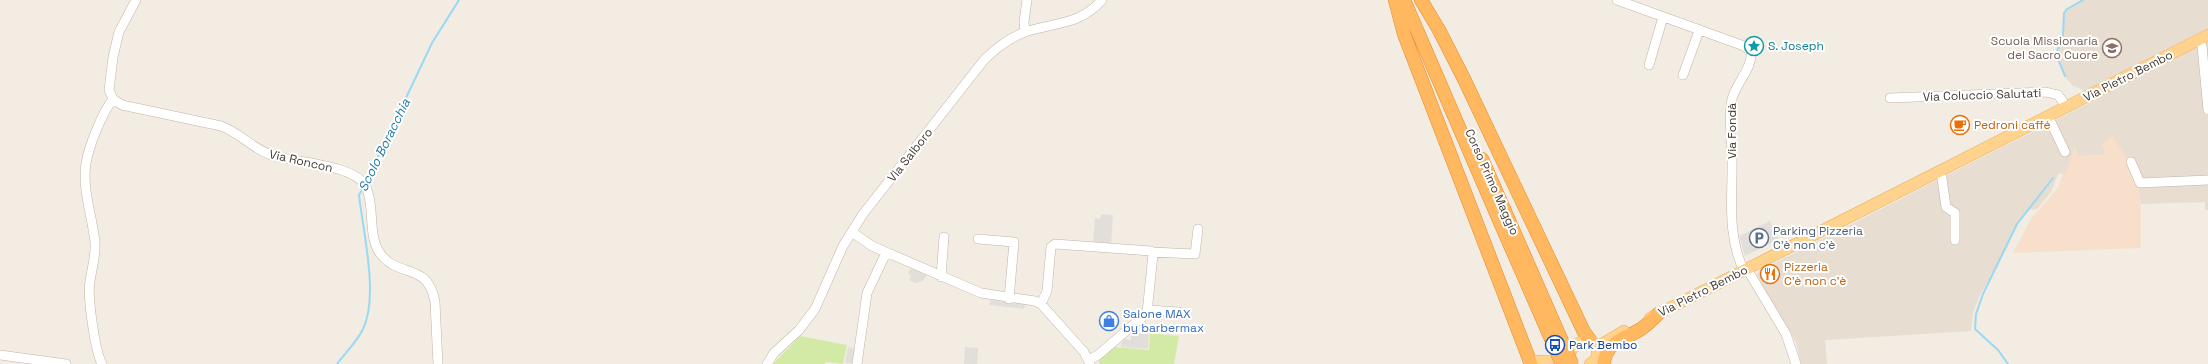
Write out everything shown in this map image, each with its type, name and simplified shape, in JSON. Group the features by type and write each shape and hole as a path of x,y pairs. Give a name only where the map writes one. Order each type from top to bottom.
{"highway":[{"path":"1395,0 1404,34 1531,364"},
{"name":"Corso Primo Maggio","path":"1404,0 1500,211 1572,364"},
{"name":"Corso Primo Maggio","path":"1412,0 1562,364"},
{"path":"1421,0 1446,44 1596,356 1605,354 1611,345 1642,328 1658,314"}],"main road":[{"name":"Via Pietro Bembo","path":"1531,364 1539,360 1556,361 1568,355 1580,342 1596,356 1658,314 2204,37"}],"street":[{"path":"97,362 89,291 95,257 95,243 84,180 86,162 106,108 113,99 109,90 115,44 122,24 136,0"},
{"path":"1025,32 1024,22 1027,0"},
{"name":"Via Salboro","path":"767,364 774,353 799,330 815,309 852,232 863,214 984,60 1009,40 1025,32 1074,20 1092,9 1102,0"},
{"name":"Via Fondà","path":"1617,0 1699,31 1744,46 1752,52 1750,62 1734,89 1730,113 1732,160 1730,218 1735,243 1746,270"},
{"path":"1649,65 1663,17"},
{"path":"1683,75 1699,31"},
{"path":"2204,37 2202,46 2208,110"},
{"name":"Via Coluccio Salutati","path":"1890,98 2046,92 2058,95 2067,107"},
{"name":"Via Roncon","path":"113,99 122,105 221,126 233,131 255,148 272,156 346,172 360,178 365,185 378,250 384,259 420,275 433,292 435,302 438,364"},
{"path":"2048,116 2065,152"},
{"path":"2131,162 2140,184 2208,180"},
{"path":"1939,172 1942,178 1946,207 1955,213 1955,240"},
{"path":"1041,304 1047,291 1051,247 1055,244 1195,254 1198,229"},
{"path":"852,232 872,246 981,293 1009,299 1035,301 1041,304 1090,362 1147,313 1152,252"},
{"path":"941,277 944,237"},
{"path":"978,239 1014,242 1009,299"},
{"path":"857,364 867,293 886,252"},
{"path":"1746,270 1786,334 1796,364"},
{"path":"1148,310 1179,312"},
{"path":"0,355 66,364"}],"shaded area":[{"path":"2084,0 2208,0 2208,210 2205,210 2205,202 2141,204 2137,181 2104,149 2104,155 2078,156 2066,173 2058,174 2051,192 2037,209 2027,210 2017,224 2008,246 1979,297 1973,312 1971,331 1825,340 1827,364 1801,364 1796,342 1767,295 1757,275 1759,271 2089,103 2082,89 2073,86 2066,78 2056,54 2063,35 2064,13 2072,5"},
{"path":"2112,136 2123,152 2137,181 2141,204 2141,248 2013,253 2031,219 2058,188 2063,173 2066,173 2075,146 2078,156 2104,155 2104,149 2101,145"},
{"path":"1101,214 1113,215 1111,245 1093,243 1095,218 1100,219"},
{"name":"Parking Pizzeria C'è non c'è","path":"1770,221 1779,239 1745,256 1739,236"},
{"path":"911,268 927,275 923,281 915,283 909,280 911,276 908,273"},
{"path":"991,300 1025,303 1024,309 989,305"},
{"path":"1131,333 1149,334 1148,349 1121,347 1121,342 1125,339 1131,340"},
{"path":"848,347 859,350 857,364 845,363"},
{"path":"965,347 978,348 977,364 964,364"}],"green space":[{"path":"1150,333 1179,336 1174,364 1099,364 1099,359 1114,347 1149,350"},
{"path":"800,336 847,345 843,364 826,362 825,364 773,364"}],"waterway":[{"name":"Scolo Boracchia","path":"366,182 432,43 459,0"},
{"path":"2065,76 2056,54 2063,35 2064,13 2067,9 2083,0"},
{"path":"2008,364 1998,350 1975,329 1976,314 1983,294 2017,224 2053,178"},
{"name":"Scolo Boracchia","path":"337,364 360,334 368,316 370,282 359,195 363,188"}],"place":[{"name":"S. Joseph","path":"1754,46"},
{"name":"Scuola Missionaria del Sacro Cuore","path":"2112,48"},
{"name":"Pedroni caffé","path":"1960,125"},
{"name":"Parking Pizzeria C'è non c'è","path":"1759,238"},
{"name":"Pizzeria C'è non c'è","path":"1770,274"},
{"name":"Salone MAX by barbermax","path":"1109,321"},
{"name":"Park Bembo","path":"1555,345"}]}
